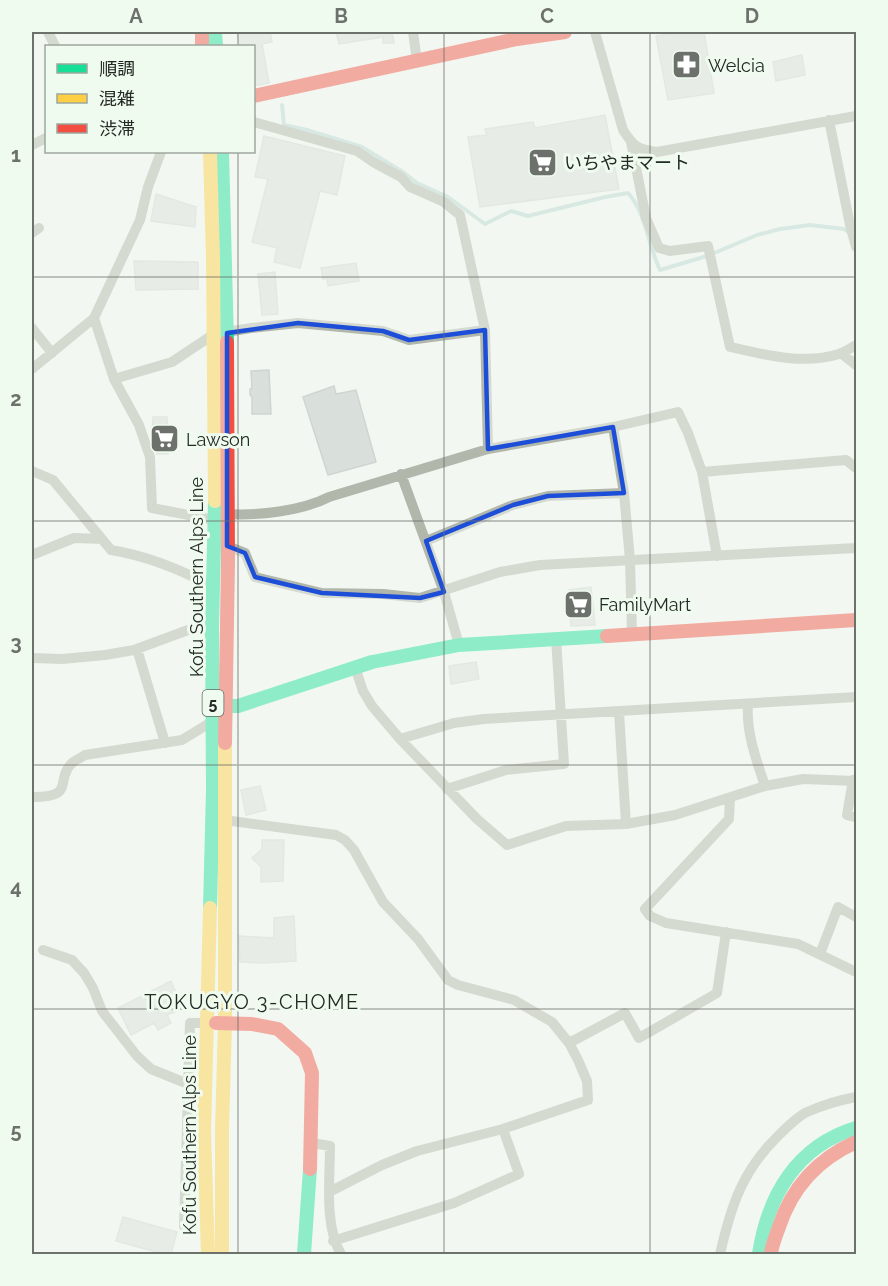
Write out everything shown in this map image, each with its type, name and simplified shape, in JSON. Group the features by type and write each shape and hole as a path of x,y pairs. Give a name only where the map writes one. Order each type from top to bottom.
{"main road":[{"path":"255,96 517,39 565,32"},
{"name":"Kofu Southern Alps Line","path":"210,153 221,334"},
{"name":"Kofu Southern Alps Line","path":"222,153 221,517 213,586 212,629 219,706 224,820 225,1023 222,1254"},
{"name":"Kofu Southern Alps Line","path":"208,1254 204,1133 213,721 219,706 227,546 221,517"},
{"path":"219,706 238,706 355,667 459,645 856,620"},
{"path":"206,1023 252,1024 278,1029 305,1053 312,1073 312,1143 304,1253"},
{"path":"759,1254 767,1220 780,1186 796,1164 829,1137 856,1128"},
{"path":"771,1254 784,1209 812,1168 856,1142"}],"street":[{"path":"413,32 417,61"},
{"path":"595,32 623,130 639,149 657,152 856,116"},
{"path":"829,120 856,246"},
{"path":"255,122 357,151 401,177 410,187 444,201 460,215 486,330 488,449"},
{"path":"631,142 646,218 659,248 670,251 708,246 730,347 774,357 821,358 842,353 856,345"},
{"path":"32,369 94,318 140,220 148,187 161,153"},
{"path":"94,318 114,379 139,425 150,457 152,508 221,517 313,505 329,497 488,449 613,427 678,412 702,472 717,556"},
{"path":"114,379 172,362 221,334 251,328 298,323 383,331 409,340 486,330"},
{"path":"32,328 52,353"},
{"path":"842,353 856,365"},
{"path":"613,427 624,493 630,560 632,633"},
{"path":"702,472 846,460 856,468"},
{"path":"32,471 52,480 111,550 132,553 159,562 213,586"},
{"path":"401,474 444,592 459,645"},
{"path":"426,541 513,505 548,496 624,493"},
{"path":"32,555 74,538 102,539"},
{"path":"227,546 245,553 255,577 322,593 383,594 420,598 501,572 540,565 856,548"},
{"path":"32,658 62,659 94,656 137,649 188,630 212,629"},
{"path":"447,789 506,770 564,764 556,638"},
{"path":"137,649 165,742"},
{"path":"355,667 363,691 372,706 400,739 447,789 507,844 566,826 626,824 675,815 765,786 803,778 855,781 848,815 856,817"},
{"path":"400,739 464,721 856,697"},
{"path":"748,704 749,736 765,786"},
{"path":"619,712 626,824"},
{"path":"32,797 44,797 57,793 63,786 72,762 85,755 182,740 213,721"},
{"path":"730,798 729,819 645,909 650,916 666,923 798,944 856,972"},
{"path":"224,820 336,835 345,840 354,850 383,902 418,939 448,980 458,985 514,1000 552,1022 568,1043 587,1081 588,1101 503,1129 417,1151 382,1165 331,1191"},
{"path":"820,954 838,907 856,917"},
{"path":"568,1043 625,1013 639,1038 717,993 726,932"},
{"path":"43,950 72,960 84,973 102,1011 137,1056 151,1070 188,1084"},
{"path":"184,1226 190,1023 206,1023"},
{"path":"720,1254 732,1207 760,1154 787,1126 806,1112 856,1097"},
{"path":"333,1241 454,1203 519,1174 503,1129"},
{"path":"312,1143 330,1146 330,1219 333,1241 341,1254"}],"highlighted area":[{"path":"298,323 383,331 409,340 485,330 488,449 613,427 624,493 548,496 513,505 426,541 444,592 420,598 322,593 255,577 245,553 227,546 227,333"}],"building":[{"path":"270,32 272,42 262,44 269,83 255,86 255,45 240,45 237,34"},
{"path":"336,32 392,32 394,43 383,43 383,37 339,44"},
{"path":"681,32 704,32 714,93 668,100 656,36"},
{"path":"802,55 805,75 776,81 773,62"},
{"path":"605,115 619,189 480,207 468,137 487,135 485,129 533,122 535,128"},
{"path":"264,136 345,156 337,195 320,191 300,268 274,262 277,248 252,242 268,179 255,177"},
{"path":"156,194 196,207 195,227 151,221"},
{"path":"134,261 198,262 198,289 136,290"},
{"path":"356,263 359,281 328,286 327,278 323,279 321,268"},
{"path":"275,272 278,314 262,315 258,274"},
{"path":"269,370 271,414 252,414 251,371"},
{"path":"334,386 336,394 356,390 376,462 328,475 303,397"},
{"path":"153,417 167,417 168,454 157,454 152,440"},
{"path":"591,587 595,625 571,626 569,590"},
{"path":"476,662 479,679 451,684 449,666"},
{"path":"260,786 266,810 246,815 241,790"},
{"path":"262,840 284,840 283,881 261,882 261,867 252,858 262,849"},
{"path":"294,916 296,961 240,962 239,936 274,938 274,918"},
{"path":"171,981 183,1008 167,1015 171,1023 158,1030 154,1023 131,1035 118,1008"},
{"path":"123,1217 177,1232 171,1254 116,1241"}],"waterway":[{"path":"282,105 284,125 362,147 417,183 448,197 485,224 511,211 528,216 628,193 639,210 660,270 707,256 757,235 780,229 810,225 844,229 848,232"}],"traffic: fast":[{"path":"215,32 216,45"},
{"path":"222,153 227,342"},
{"path":"210,908 215,501"},
{"path":"215,706 238,706 372,662 459,645 607,636"},
{"path":"759,1254 770,1212 789,1176 817,1147 835,1136 856,1128"},
{"path":"304,1254 310,1169"}],"traffic: slow":[{"path":"210,153 215,501"},
{"path":"222,1254 225,743"},
{"path":"208,1254 204,1133 210,908"}],"traffic: jam":[{"path":"202,32 202,45"},
{"path":"255,96 517,39 565,32"},
{"path":"225,743 228,563 227,342"},
{"path":"607,636 856,620"},
{"path":"216,1023 252,1024 278,1029 305,1053 312,1073 310,1169"},
{"path":"771,1254 784,1213 799,1187 818,1166 856,1142"}],"place":[{"name":"Welcia","path":"687,65"},
{"name":"いちやまマート","path":"543,162"},
{"name":"Lawson","path":"165,439"},
{"name":"FamilyMart","path":"578,604"}],"district":[{"name":"TOKUGYO 3-CHOME","path":"252,1002"}]}
